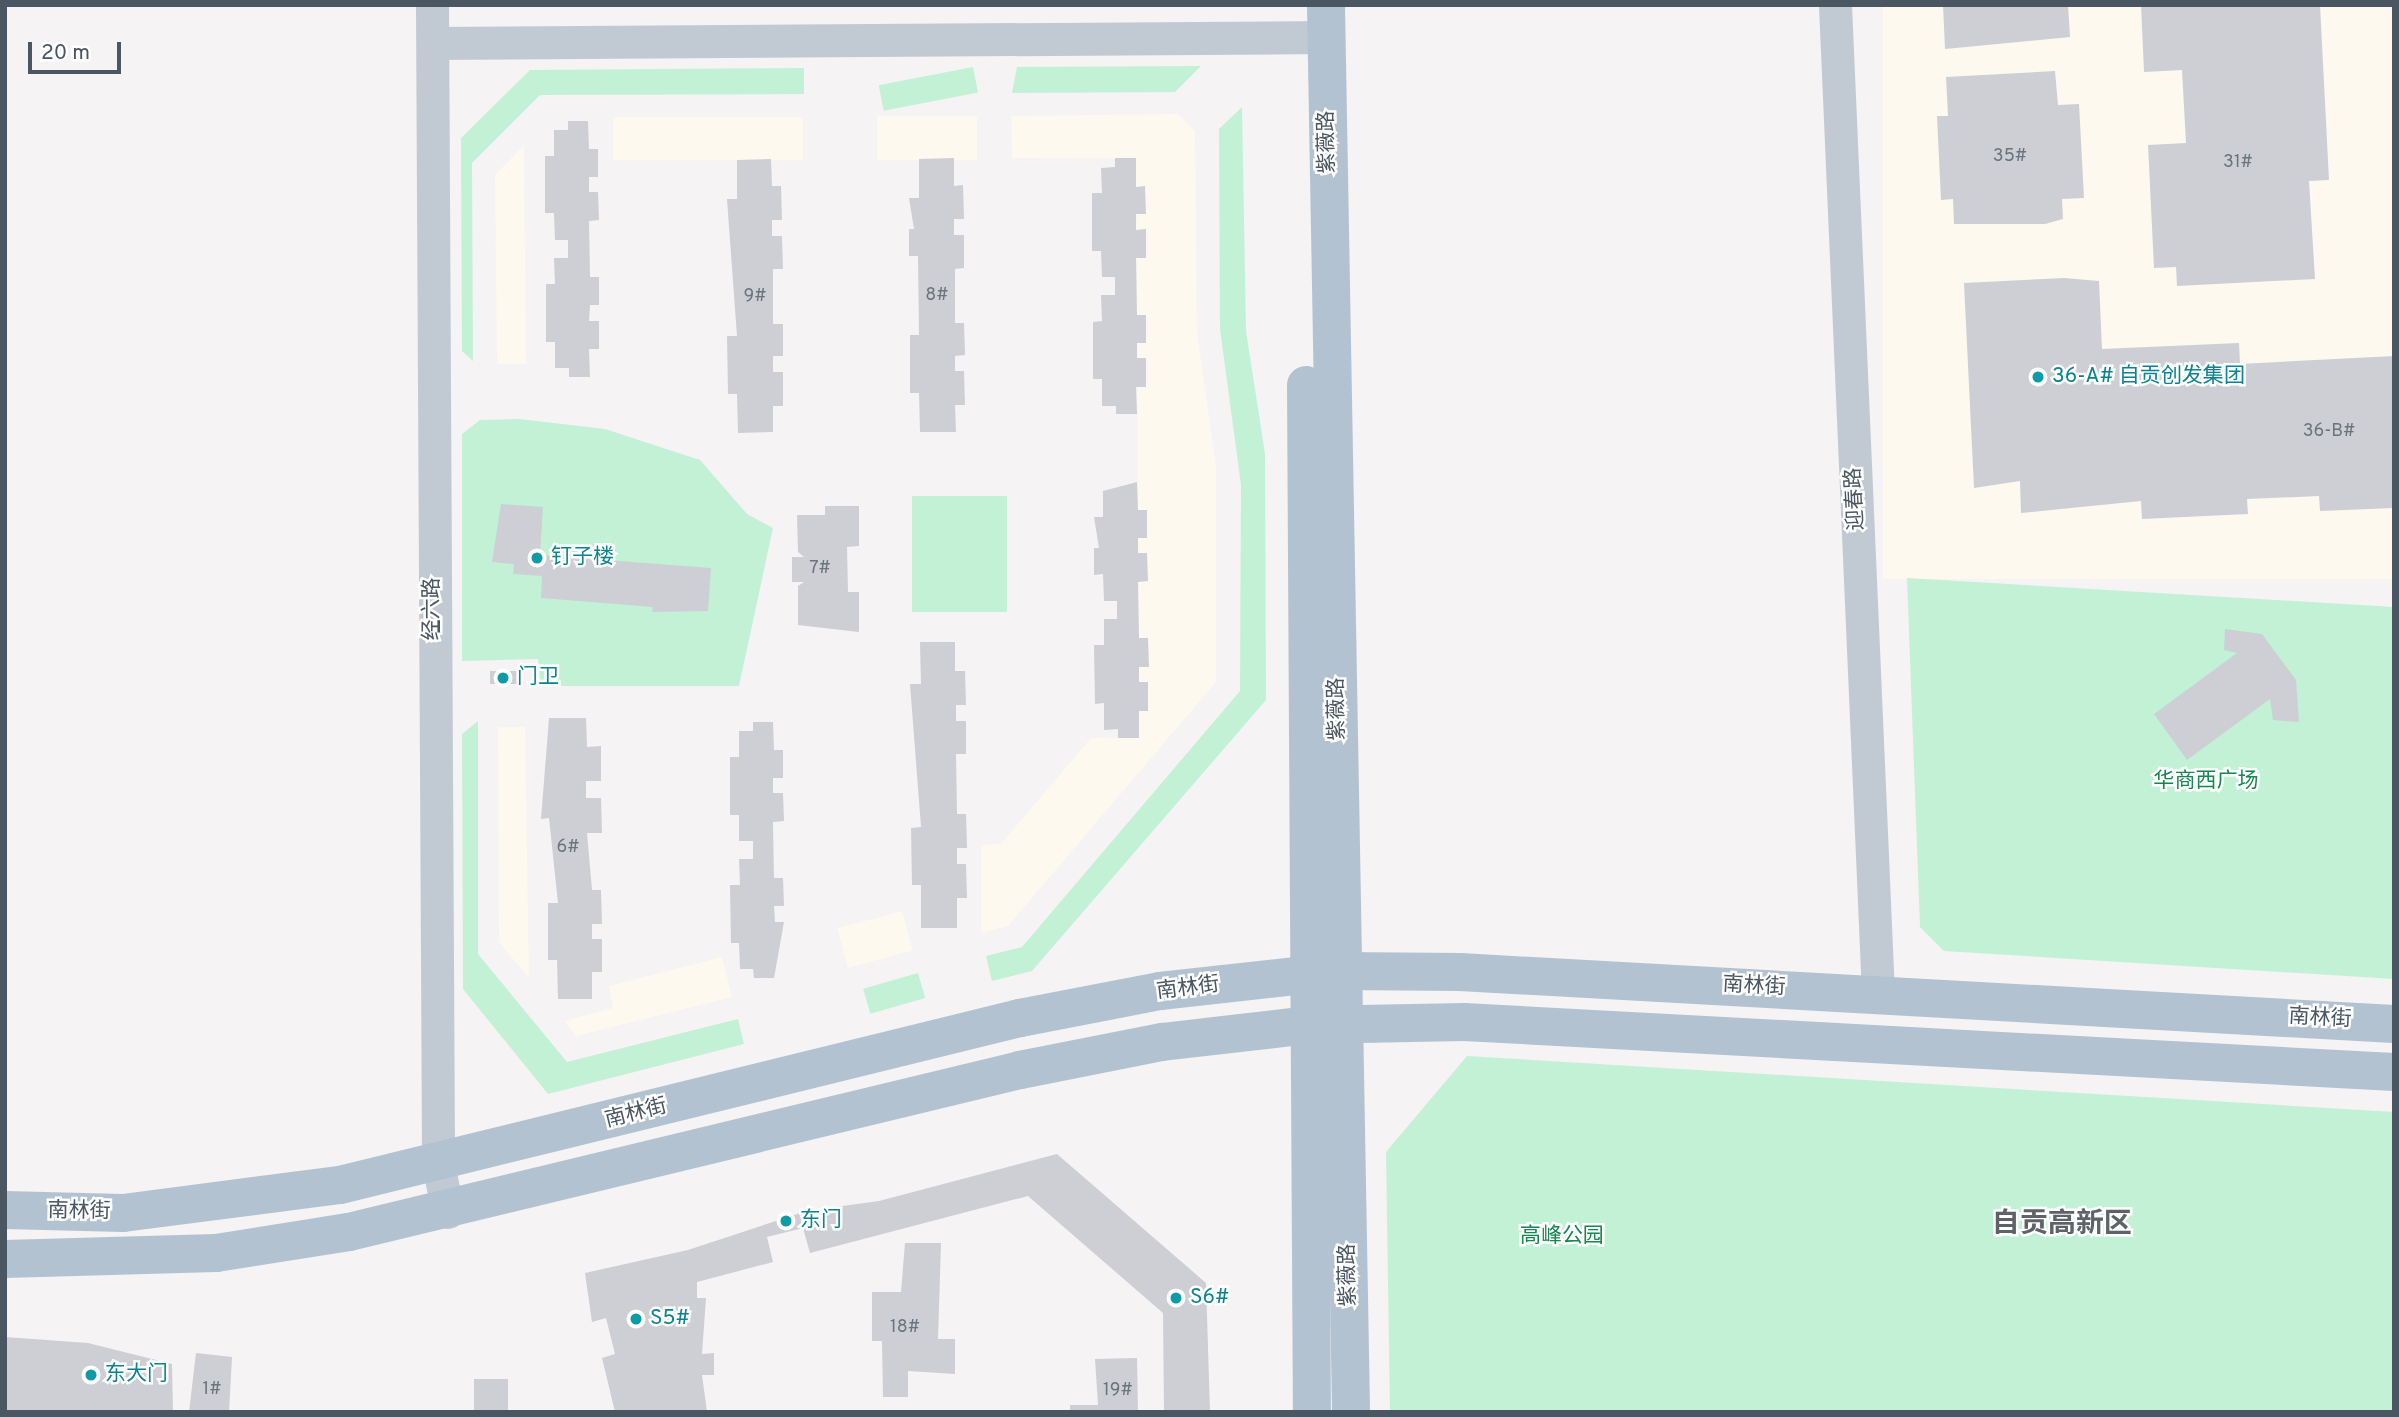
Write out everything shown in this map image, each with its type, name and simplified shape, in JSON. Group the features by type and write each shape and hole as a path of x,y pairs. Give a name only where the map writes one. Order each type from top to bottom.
{"main road":[{"name":"紫薇路","path":"1314,21 1325,973 1351,1412"},
{"name":"南林街","path":"5,1210 123,1213 212,1205 438,1164 1020,1018 1160,991 1325,973 1878,993 2394,1024"},
{"path":"5,1259 216,1253 448,1212 1020,1070 1162,1042 1328,1024 1464,1022 2394,1072"},
{"name":"紫薇路","path":"1312,1412 1328,1024"}],"street":[{"name":"经六路","path":"432,5 438,1164 448,1212"},
{"name":"迎春路","path":"1835,5 1878,993"},
{"path":"433,43 1314,21"}],"shaded area":[{"path":"1883,5 2394,5 2394,579 1883,579"},
{"path":"1178,114 1195,131 1197,333 1216,466 1216,682 1008,926 981,933 981,845 1001,844 1091,738 1139,737 1136,159 1012,158 1011,116"},
{"path":"877,116 977,116 977,160 877,160"},
{"path":"613,117 803,117 803,160 613,160"},
{"path":"524,145 526,364 497,364 495,175"},
{"path":"498,727 525,727 529,978 499,942"},
{"path":"902,911 913,951 848,968 837,928"},
{"path":"722,957 732,997 576,1036 564,1021 613,1008 609,986"}],"green space":[{"path":"1201,66 1175,92 1012,93 1017,67"},
{"path":"973,67 978,93 884,111 879,85"},
{"path":"804,68 804,94 540,95 472,163 473,361 462,351 461,138 530,70"},
{"path":"1242,107 1246,331 1265,454 1266,700 1032,971 992,981 986,956 1022,947 1240,691 1241,485 1220,329 1219,129"},
{"path":"519,419 605,429 700,460 747,514 773,528 739,686 541,686 538,659 462,661 462,434 480,420"},
{"path":"912,496 1007,496 1007,612 912,612"},
{"name":"华商西广场","path":"1907,578 2394,607 2394,979 1944,951 1920,927"},
{"path":"478,721 478,954 567,1062 738,1019 744,1044 548,1094 463,989 462,734"},
{"path":"918,973 925,998 870,1014 863,989"},
{"name":"高峰公园","path":"1467,1056 2394,1112 2394,1412 1390,1412 1386,1152"}],"building":[{"path":"1943,5 2068,5 2070,37 1945,49"},
{"path":"2141,5 2320,5 2329,180 2309,181 2315,279 2177,286 2176,267 2154,268 2148,145 2186,143 2182,70 2144,72"},
{"path":"2055,71 2058,105 2079,104 2084,198 2062,199 2063,219 2045,224 1954,224 1953,199 1941,200 1937,116 1948,116 1946,77"},
{"path":"568,121 588,121 589,149 598,149 598,177 589,177 589,192 598,192 599,220 589,221 590,277 599,277 599,305 590,305 589,321 599,321 599,349 589,349 590,377 569,377 569,368 555,368 555,342 546,342 546,284 555,284 554,258 568,258 568,240 555,240 554,213 545,213 545,156 554,156 554,130 568,130"},
{"path":"954,158 954,186 963,185 964,219 954,219 954,235 964,235 964,268 955,269 955,323 964,323 965,355 955,356 955,371 964,371 965,405 955,405 956,432 920,432 919,393 910,393 910,335 919,335 918,256 909,256 909,229 914,229 909,198 919,198 919,159"},
{"path":"1115,158 1136,158 1136,187 1145,186 1146,214 1136,214 1136,230 1146,229 1146,258 1136,258 1137,315 1146,315 1146,343 1137,343 1137,358 1146,358 1146,387 1136,387 1137,414 1116,414 1116,406 1102,406 1102,379 1093,379 1093,322 1102,321 1101,295 1115,295 1115,277 1102,277 1101,251 1092,251 1092,193 1102,193 1101,168 1115,167"},
{"path":"771,159 772,186 781,186 782,220 772,220 772,236 782,236 783,269 773,269 773,324 783,324 783,356 773,356 773,372 783,372 783,406 773,406 773,432 738,433 737,394 728,394 727,336 737,336 727,199 737,199 737,160"},
{"path":"2064,278 2099,281 2102,349 2239,343 2240,364 2394,356 2394,508 2320,511 2319,496 2247,499 2248,514 2142,519 2141,501 2021,513 2020,481 1974,488 1964,283"},
{"path":"1137,482 1138,510 1147,510 1147,538 1138,538 1138,553 1147,553 1148,581 1138,582 1139,638 1148,638 1149,667 1139,667 1139,682 1148,682 1148,711 1139,711 1139,738 1118,738 1118,729 1104,730 1104,703 1095,704 1094,645 1104,645 1104,619 1117,619 1117,601 1104,601 1103,574 1094,575 1094,548 1099,548 1094,517 1103,517 1103,491"},
{"name":"钉子楼","path":"501,504 543,507 540,555 711,568 708,611 652,612 653,607 541,598 542,576 513,574 514,564 492,562"},
{"path":"825,506 859,506 859,546 847,547 848,592 859,592 859,632 798,625 798,586 804,582 792,582 792,557 804,557 798,552 797,515 825,515"},
{"path":"2225,629 2262,634 2296,680 2299,722 2273,720 2270,699 2187,760 2154,714 2237,653 2224,650"},
{"path":"920,642 955,642 955,671 965,671 966,705 956,705 956,721 966,721 966,754 956,754 957,814 966,814 967,848 957,848 957,864 966,864 967,898 957,898 957,928 921,928 921,885 912,885 911,828 921,827 910,684 921,684"},
{"name":"门卫","path":"490,671 517,671 517,684 490,684"},
{"path":"549,718 586,718 587,747 601,746 601,781 586,781 586,798 601,798 602,833 587,833 592,890 601,890 602,924 592,924 592,939 602,939 602,972 592,972 592,999 558,999 557,960 548,960 548,903 558,903 549,818 541,819"},
{"path":"753,722 773,722 774,750 783,750 783,778 773,778 773,793 783,793 784,821 773,822 774,878 783,878 784,906 774,906 775,922 784,922 774,978 754,978 753,969 740,969 739,943 731,943 730,885 740,885 739,859 753,859 753,841 739,841 739,815 730,815 730,757 739,757 739,731 753,731"},
{"path":"1057,1154 1206,1283 1210,1412 1164,1412 1163,1313 1028,1196 810,1253 803,1228 767,1237 773,1262 697,1282 697,1298 706,1298 702,1354 714,1353 714,1375 702,1375 707,1412 615,1412 602,1358 615,1354 606,1318 592,1322 585,1273 688,1250 806,1211 879,1201"},
{"path":"905,1243 941,1243 938,1339 955,1339 955,1374 908,1371 908,1397 883,1397 882,1341 872,1341 872,1292 901,1292"},
{"name":"东大门","path":"5,1337 88,1343 172,1364 173,1412 5,1412"},
{"path":"196,1353 232,1357 229,1412 189,1412"},
{"path":"1137,1358 1138,1412 1070,1412 1070,1405 1098,1405 1095,1359"},
{"path":"474,1379 508,1379 508,1412 474,1412"}],"place":[{"name":"36-A# 自贡创发集团","path":"2038,377"},
{"name":"钉子楼","path":"537,558"},
{"name":"门卫","path":"503,678"},
{"name":"东门","path":"786,1221"},
{"name":"S6#","path":"1176,1298"},
{"name":"S5#","path":"636,1319"},
{"name":"东大门","path":"91,1375"}],"district":[{"name":"自贡高新区","path":"2062,1225"}]}
